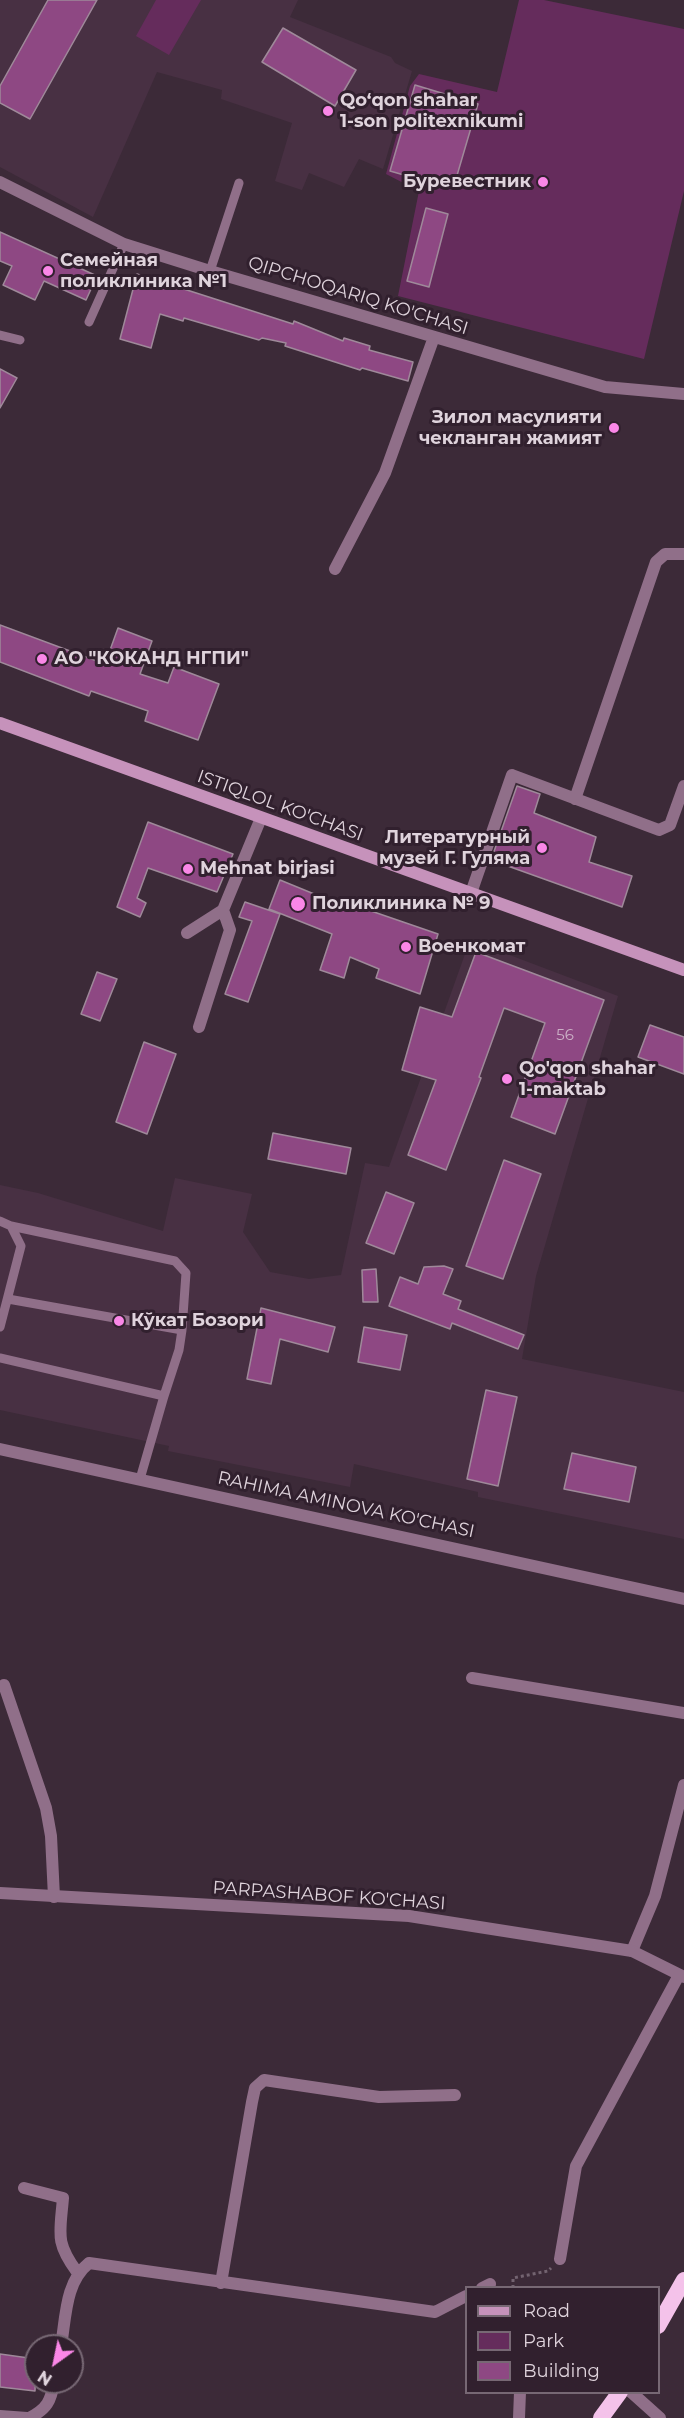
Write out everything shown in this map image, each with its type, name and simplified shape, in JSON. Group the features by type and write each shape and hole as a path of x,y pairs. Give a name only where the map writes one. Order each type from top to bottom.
{"highway":[{"path":"660,2322 684,2280"},
{"path":"601,2418 619,2394"}],"main road":[{"name":"ISTIQLOL KO'CHASI","path":"0,723 684,970"}],"street":[{"name":"QIPCHOQARIQ KO'CHASI","path":"0,182 123,244 210,271 605,387 684,394"},
{"path":"335,569 385,473 434,337"},
{"path":"575,799 656,562 664,554 684,554"},
{"path":"471,893 512,775 659,830 670,825 684,786"},
{"path":"187,933 223,910 261,818"},
{"path":"200,1027 230,930 223,910"},
{"name":"RAHIMA AMINOVA KO'CHASI","path":"0,1449 684,1599"},
{"path":"472,1678 684,1713"},
{"path":"4,1685 46,1808 51,1836 54,1897"},
{"path":"632,1951 655,1896 684,1785"},
{"name":"PARPASHABOF KO'CHASI","path":"0,1893 409,1916 632,1951 682,1976"},
{"path":"560,2259 576,2166 682,1976"},
{"path":"221,2283 253,2095 255,2088 264,2080 379,2097 455,2094"},
{"path":"24,2188 63,2198 59,2242 64,2254 77,2272"},
{"path":"63,2334 72,2285 77,2272 89,2262 221,2283 435,2312 465,2297"},
{"path":"0,2416 28,2418 44,2411 52,2394"},
{"path":"519,2418 520,2394"},
{"path":"633,2394 660,2418"}],"lane":[{"path":"210,271 240,183"},
{"path":"89,322 123,244"},
{"path":"0,335 20,340"},
{"path":"0,1221 11,1226 175,1261 186,1273 179,1350 140,1479"},
{"path":"0,1327 21,1246 11,1226"},
{"path":"8,1299 182,1330"},
{"path":"0,1358 164,1396"}],"path":[{"path":"513,2286 513,2278 548,2271 560,2259"}],"shaded area":[{"name":"Qoʻqon shahar 1-son politexnikumi","path":"0,0 298,0 290,17 391,57 395,63 412,71 383,169 359,159 344,187 309,173 302,190 275,181 292,123 221,99 222,90 157,72 93,217 0,167"},
{"path":"470,940 618,996 536,1276 522,1359 684,1392 684,1539 478,1497 478,1492 354,1464 350,1487 168,1451 169,1446 0,1410 0,1185 38,1193 163,1231 175,1178 252,1194 243,1232 270,1272 309,1279 341,1275 365,1163 389,1167"}],"green space":[{"path":"156,0 201,0 169,55 136,36"},
{"name":"Буревестник","path":"519,0 544,0 684,29 684,191 644,359 398,296 419,191 386,174 410,86 419,74 497,92"}],"building":[{"path":"48,0 97,0 30,119 0,103 0,86"},
{"path":"283,28 356,70 335,106 262,62"},
{"path":"415,85 478,104 453,189 390,171"},
{"path":"426,208 448,214 429,287 407,281"},
{"name":"Семейная поликлиника №1","path":"0,232 97,276 86,300 44,281 35,300 3,285 12,266 0,261"},
{"path":"137,274 293,324 294,321 343,341 344,338 370,346 369,350 413,362 408,381 362,368 360,370 285,346 286,343 262,338 259,340 184,318 183,321 160,314 151,348 120,339"},
{"path":"0,369 17,378 0,408"},
{"path":"0,625 105,664 118,628 152,641 140,674 168,683 174,667 219,684 198,740 145,721 148,711 91,691 89,696 0,662"},
{"name":"Литературный музей Г. Гуляма","path":"517,786 540,794 534,813 596,837 589,862 632,876 622,907 491,860"},
{"name":"Mehnat birjasi","path":"148,822 233,854 217,892 148,868 137,898 146,903 140,917 117,907"},
{"name":"Военкомат","path":"280,880 341,905 342,901 438,934 420,994 376,978 379,969 350,957 344,978 320,970 332,934 269,909"},
{"path":"245,902 280,914 248,1002 225,994 252,921 239,917"},
{"path":"476,952 604,1000 555,1134 511,1117 545,1023 504,1008 479,1077 481,1078 446,1170 408,1155 436,1080 402,1070 420,1007 452,1017"},
{"path":"97,972 117,979 100,1021 81,1014"},
{"path":"650,1025 684,1037 684,1074 638,1057"},
{"path":"144,1042 176,1054 147,1134 116,1122"},
{"path":"273,1133 351,1148 346,1174 268,1159"},
{"path":"504,1160 541,1174 503,1279 466,1266"},
{"path":"386,1192 414,1203 394,1254 366,1243"},
{"path":"444,1266 453,1269 443,1294 461,1301 458,1309 524,1335 518,1349 452,1323 450,1329 389,1306 400,1277 418,1284 424,1267"},
{"path":"376,1269 378,1302 363,1302 362,1270"},
{"path":"261,1308 335,1327 328,1352 280,1339 271,1384 247,1379"},
{"path":"364,1327 407,1335 400,1370 358,1362"},
{"path":"486,1390 517,1397 498,1486 467,1479"},
{"path":"572,1453 636,1467 629,1502 564,1489"},
{"path":"0,2354 24,2357 24,2390 0,2387"}],"place":[{"name":"Qoʻqon shahar 1-son politexnikumi","path":"328,111"},
{"name":"Буревестник","path":"543,182"},
{"name":"Семейная поликлиника №1","path":"48,271"},
{"name":"Зилол масулияти чекланган жамият","path":"614,428"},
{"name":"АО \"КОКАНД НГПИ\"","path":"42,659"},
{"name":"Литературный музей Г. Гуляма","path":"542,848"},
{"name":"Mehnat birjasi","path":"188,869"},
{"name":"Поликлиника № 9","path":"298,904"},
{"name":"Военкомат","path":"406,947"},
{"name":"Qo'qon shahar 1-maktab","path":"507,1079"},
{"name":"Кўкат Бозори","path":"119,1321"}]}
